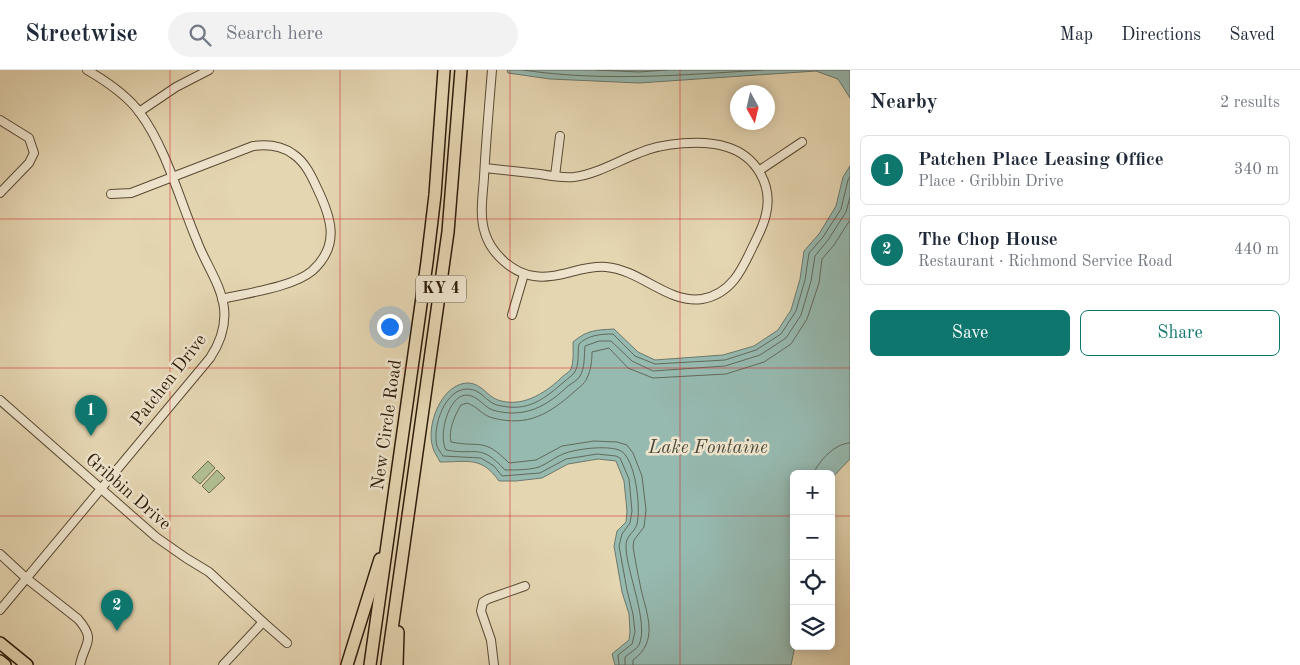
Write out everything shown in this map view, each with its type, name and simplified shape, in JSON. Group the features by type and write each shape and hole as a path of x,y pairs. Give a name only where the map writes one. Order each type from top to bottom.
{"highway":[{"name":"New Circle Road","path":"370,665 427,262 444,70"},
{"name":"New Circle Road","path":"387,665 448,232 461,70"},
{"path":"347,665 379,562 395,494"},
{"path":"397,665 410,507"},
{"path":"0,643 27,665"},
{"path":"0,661 5,665"}],"street":[{"name":"Patchen Drive","path":"0,610 214,351 223,329 222,299 156,141 139,112 116,90 87,70"},
{"path":"139,112 176,87 209,70"},
{"path":"485,168 573,177 581,176 652,148 683,144 708,144 728,147 745,156 760,170 767,191 768,206 765,219 736,279 729,286 713,295 695,299 681,298 635,275 607,267 548,277 524,274 503,260 492,248 484,232 482,212 485,168 492,70"},
{"path":"0,120 29,138 34,153 29,163 0,192"},
{"path":"555,176 560,136"},
{"path":"760,170 802,142"},
{"path":"111,194 131,193 253,146 268,144 278,146 293,154 304,164 328,210 331,227 328,247 324,256 313,270 299,279 222,299"},
{"path":"512,315 524,274"},
{"name":"Gribbin Drive","path":"0,400 164,543 218,580 287,643"},
{"path":"0,554 84,626 87,632 88,646 80,665"},
{"path":"494,665 491,640 481,611 483,602 524,586"},
{"path":"223,665 263,622"}],"green space":[{"path":"208,461 215,468 200,484 192,477"},
{"path":"217,470 225,478 209,493 202,486"}],"water":[{"path":"507,70 850,70 850,98 838,79 816,71 639,83 550,79 508,73"},
{"name":"Lake Fontaine","path":"850,166 850,459 835,475 835,470 790,470 790,650 794,650 791,665 615,665 612,654 629,640 630,632 629,614 622,592 614,546 617,531 626,522 627,511 624,481 616,461 598,459 568,464 542,478 499,481 486,467 474,462 440,462 431,439 431,428 438,407 451,390 459,385 469,383 478,386 498,400 515,402 532,398 554,385 570,370 573,359 573,342 587,333 597,330 614,329 638,352 655,360 723,355 754,346 778,330 791,310 800,279 804,251 819,234 836,206 843,177"}],"place":[{"name":"Patchen Place Leasing Office","path":"91,436"},
{"name":"The Chop House","path":"117,631"}]}
